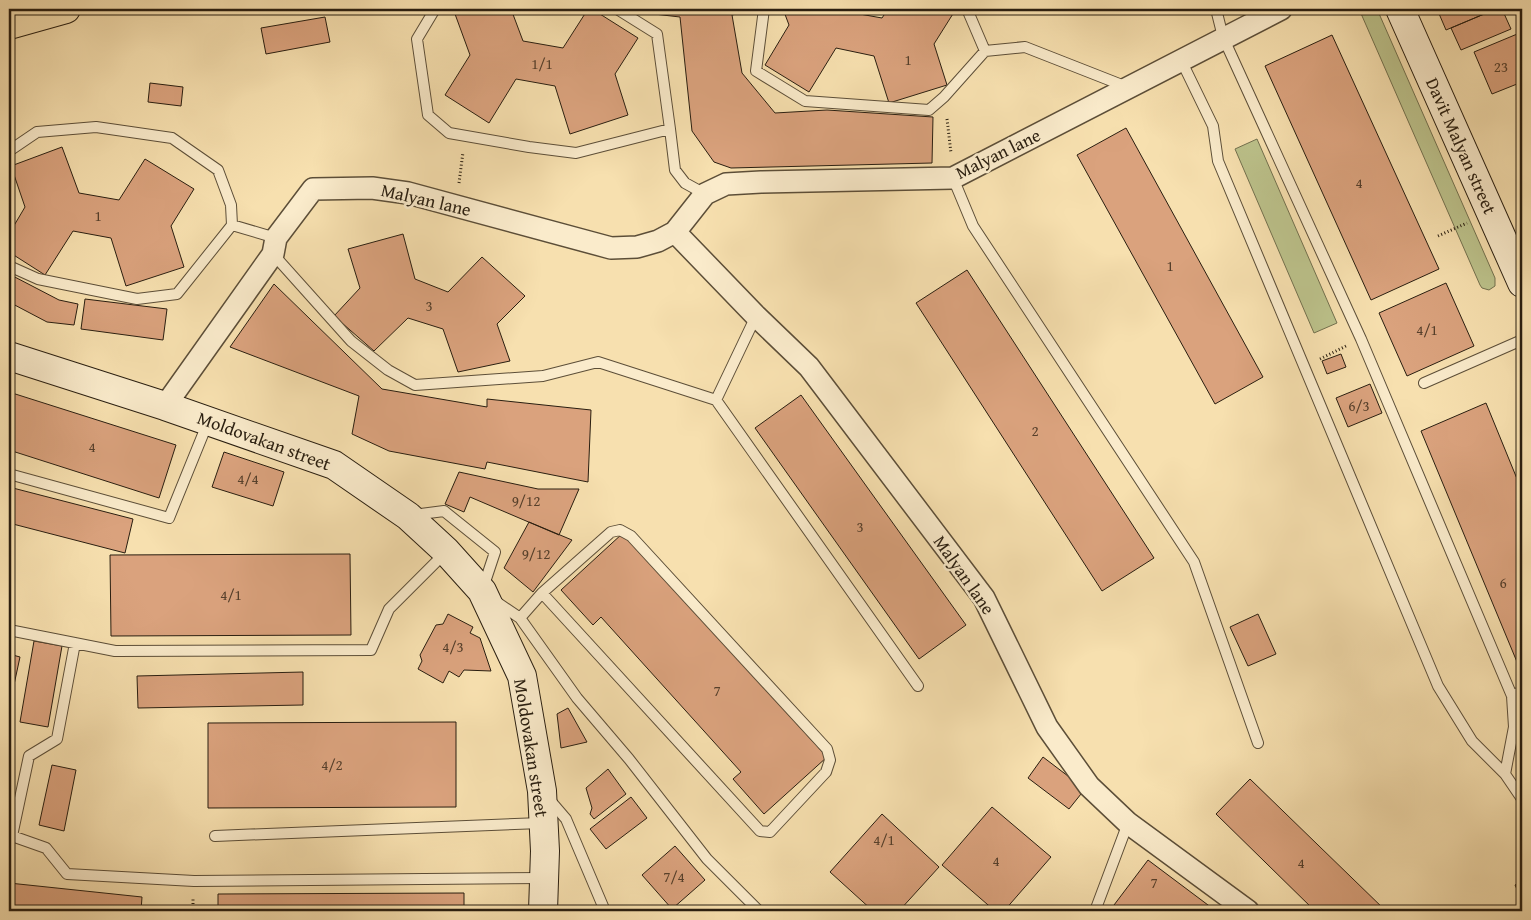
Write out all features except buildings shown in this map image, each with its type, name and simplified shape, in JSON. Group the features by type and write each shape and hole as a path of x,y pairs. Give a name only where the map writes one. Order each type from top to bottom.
{"main road":[{"path":"9,25 66,9"}],"street":[{"name":"Malyan lane","path":"165,406 313,189 372,188 408,193 611,248 637,247 658,241 675,232 705,194 726,184 953,178 1223,37 1281,9"},
{"name":"Davit Malyan street","path":"1400,9 1522,283"},
{"name":"Malyan lane","path":"675,232 756,316 809,367 984,598 1047,727 1088,786 1128,824 1248,911"},
{"name":"Moldovakan street","path":"9,356 165,406 334,465 408,516 446,551 482,592 522,676 542,791 543,911"}],"lane":[{"path":"435,9 417,39 428,115 449,133 576,153 670,129"},
{"path":"617,9 657,34 675,170 684,183 705,194"},
{"path":"764,9 756,72 805,101 929,110 944,98 985,51 1026,47 1128,87"},
{"path":"967,9 985,51"},
{"path":"1216,9 1223,37 1360,339 1512,696 1514,727 1505,774"},
{"path":"1182,60 1213,126 1218,161 1438,686 1472,740 1505,774 1522,799"},
{"path":"9,151 38,132 57,130 96,127 172,138 218,170 231,205 232,225 177,294 137,299 38,280 9,266"},
{"path":"953,178 974,226 1194,562 1258,742"},
{"path":"232,225 275,246 351,341 388,370 415,385 544,376 598,362 716,400 918,686"},
{"path":"716,400 756,316"},
{"path":"1424,383 1522,340"},
{"path":"9,474 170,518 208,421"},
{"path":"408,516 444,511 495,552 482,592 520,618 577,698 629,759 707,859 759,911"},
{"path":"520,618 542,593 611,532 620,530 631,536 827,749 830,760 826,772 770,832 760,831 542,593"},
{"path":"9,630 115,651 371,650 389,609 446,551"},
{"path":"75,643 56,739 29,756 13,809 11,837 46,848 68,874 194,881 544,878"},
{"path":"1512,696 1522,691"},
{"path":"542,791 566,818 605,911"},
{"path":"215,836 543,823"},
{"path":"1095,911 1128,824"}],"path":[{"path":"947,116 953,178"},
{"path":"458,190 465,143"},
{"path":"1438,236 1471,221"},
{"path":"1304,367 1360,339"}],"green space":[{"path":"1359,9 1377,9 1495,278 1495,286 1489,290 1482,288 1480,285"},
{"path":"1257,139 1337,323 1314,333 1235,149"}]}
